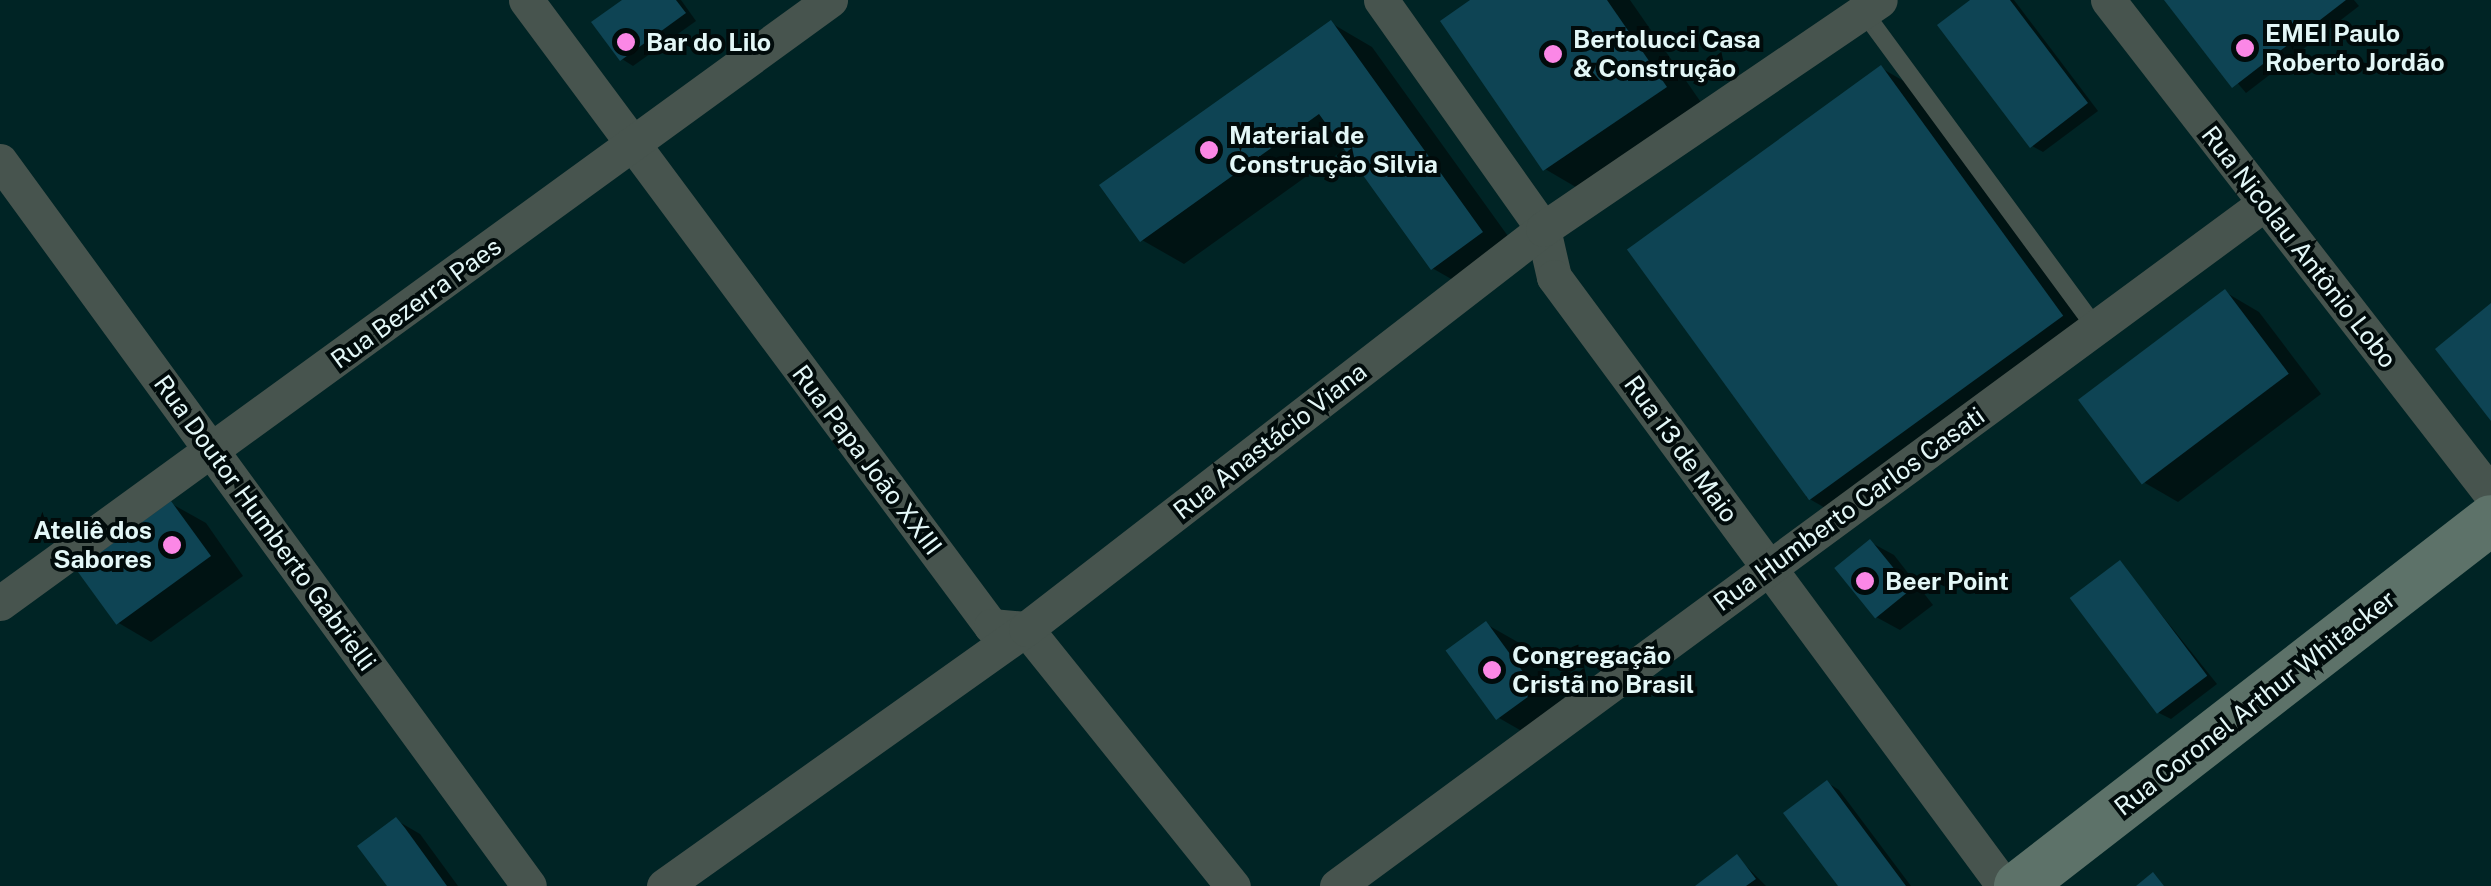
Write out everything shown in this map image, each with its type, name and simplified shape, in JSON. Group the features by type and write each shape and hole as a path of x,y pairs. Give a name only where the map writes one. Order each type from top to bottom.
{"main road":[{"name":"Rua Coronel Arthur Whitacker","path":"2019,886 2491,520"}],"street":[{"name":"Rua Papa João XXIII","path":"526,0 991,626 1026,629"},
{"name":"Rua Bezerra Paes","path":"0,603 830,0"},
{"name":"Rua 13 de Maio","path":"1381,0 1544,229 1554,277 2004,886"},
{"name":"Rua Nicolau Antônio Lobo","path":"2108,0 2491,494"},
{"name":"Rua Anastácio Viana","path":"664,886 1026,629 1544,229 1872,6"},
{"name":"Rua Doutor Humberto Gabrielli","path":"0,161 528,886"},
{"name":"Rua Humberto Carlos Casati","path":"1338,886 2265,203"},
{"path":"1026,629 1233,886"}],"lane":[{"path":"1872,6 2096,328"}],"building":[{"name":"Bar do Lilo","path":"622,0 676,0 686,13 620,61 591,22"},
{"name":"Bertolucci Casa & Construção","path":"1470,0 1607,0 1667,87 1543,171 1440,21"},
{"path":"1970,0 2010,0 2088,103 2030,148 1937,25"},
{"name":"EMEI Paulo Roberto Jordão","path":"2164,0 2346,0 2232,88"},
{"name":"Material de Construção Silvia","path":"1331,20 1483,232 1431,270 1319,114 1140,242 1099,185"},
{"path":"1881,65 2063,316 1809,500 1627,250"},
{"path":"2225,289 2289,374 2142,484 2078,400"},
{"path":"2491,303 2491,421 2435,349"},
{"path":"171,501 211,556 116,625 76,570"},
{"path":"1870,539 1911,590 1875,618 1834,568"},
{"path":"2120,560 2207,676 2157,714 2070,598"},
{"name":"Congregação Cristã no Brasil","path":"1486,621 1537,691 1496,720 1446,650"},
{"path":"1827,780 1906,886 1838,886 1783,813"},
{"path":"396,817 447,886 387,886 357,846"},
{"path":"1737,854 1756,879 1746,886 1695,886"},
{"path":"2153,872 2164,886 2136,886"}],"place":[{"name":"Bar do Lilo","path":"626,42"},
{"name":"EMEI Paulo Roberto Jordão","path":"2245,48"},
{"name":"Bertolucci Casa & Construção","path":"1553,54"},
{"name":"Material de Construção Silvia","path":"1209,150"},
{"name":"Ateliê dos Sabores","path":"172,545"},
{"name":"Beer Point","path":"1865,581"},
{"name":"Congregação Cristã no Brasil","path":"1492,670"}]}
